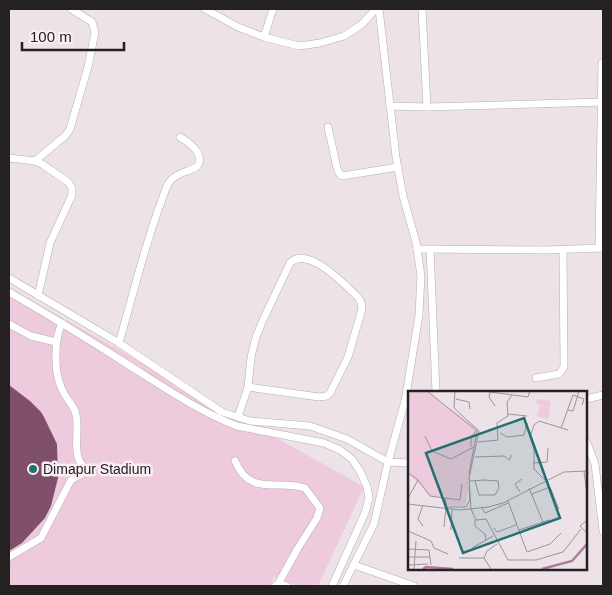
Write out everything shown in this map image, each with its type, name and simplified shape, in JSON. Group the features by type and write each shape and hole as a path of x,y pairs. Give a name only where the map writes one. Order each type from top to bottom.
{"street":[{"path":"35,161 65,136 70,129 88,67 95,32 92,22 70,9"},
{"path":"205,9 238,27 264,37 299,46 320,43 344,36 361,25 378,9"},
{"path":"264,37 273,9"},
{"path":"378,9 398,168 403,196 417,249 421,276 420,315 409,391"},
{"path":"422,9 427,107"},
{"path":"417,249 563,250 601,248 602,63"},
{"path":"390,106 427,107 603,102"},
{"path":"328,127 337,168 342,176 398,168"},
{"path":"118,343 158,211 169,183 174,176 196,168 200,161 193,145 180,137"},
{"path":"9,158 35,161 68,182 72,188 72,195 50,243 38,296"},
{"path":"430,249 436,391"},
{"path":"536,378 559,374 564,367 563,250"},
{"path":"238,417 248,387 251,357 256,337 262,320 290,263 294,259 302,258 330,271 358,298 362,309 348,357 330,393 327,396 320,397 248,387"},
{"path":"9,278 118,343 222,412 250,421 310,426 326,430 347,439 388,462 408,462"},
{"path":"9,292 62,322 165,388 223,421 237,426 324,443 340,450 352,459 367,487 369,498 365,513 332,586"},
{"path":"9,557 41,538 72,480 85,471 78,458 75,411 61,388 59,381 56,342 57,332 62,322"},
{"path":"9,324 31,336 56,342"},
{"path":"587,399 603,394"},
{"path":"344,586 374,524 388,462 407,401"},
{"path":"587,445 595,464 603,531"},
{"path":"235,461 246,478 258,484 305,488 320,508 317,518 276,585 287,586"},
{"path":"354,565 414,586"}],"shaded area":[{"path":"9,288 364,487 318,586 299,586 274,577 270,586 9,586"}],"building":[{"name":"Dimapur Stadium","path":"9,385 30,401 44,417 57,444 58,478 51,506 45,518 22,543 9,551"}],"place":[{"name":"Dimapur Stadium","path":"33,469"}]}
